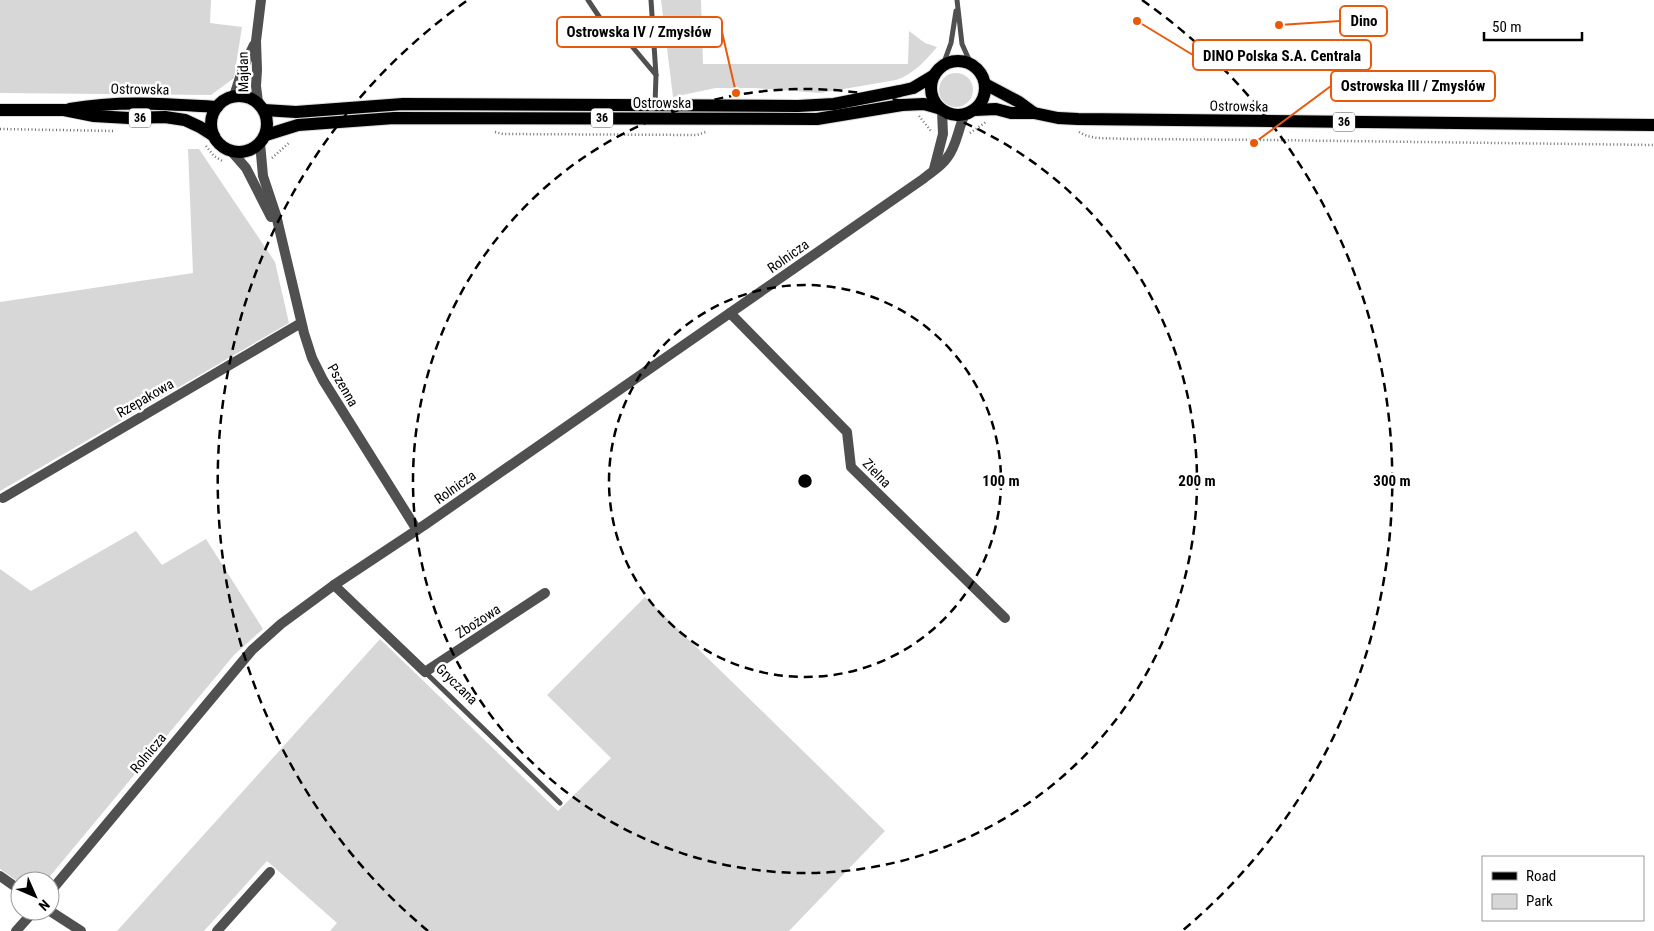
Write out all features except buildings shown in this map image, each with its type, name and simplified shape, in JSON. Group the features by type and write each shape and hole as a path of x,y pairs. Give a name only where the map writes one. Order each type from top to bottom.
{"main road":[{"path":"943,65 957,61 971,64"},
{"name":"36","path":"971,64 979,70 985,84"},
{"name":"36","path":"933,76 943,65"},
{"path":"933,76 930,90 932,99 940,109"},
{"name":"Ostrowska","path":"261,106 296,112 403,104 791,106 834,104 912,88 933,76"},
{"path":"970,112 983,98 985,84"},
{"name":"Ostrowska","path":"985,84 1019,102 1034,113"},
{"path":"209,140 211,121 217,107 224,100 234,96"},
{"name":"36","path":"234,96 249,97 261,106"},
{"name":"Ostrowska","path":"0,110 64,110 95,104 131,103 217,107"},
{"name":"Ostrowska","path":"263,139 298,126 394,118 818,119 902,105 924,104 940,109"},
{"path":"261,106 268,125 263,139"},
{"name":"36","path":"940,109 956,116 970,112"},
{"name":"Ostrowska","path":"970,112 996,109 1012,113 1034,113 1058,118 1083,119 1654,125"},
{"name":"Ostrowska","path":"64,110 94,116 129,118 165,117 185,120 200,127 209,140"},
{"name":"36","path":"209,140 232,152 248,151 263,139"}],"street":[{"name":"Majdan","path":"261,0 256,41 256,86 261,106"},
{"name":"Majdan","path":"234,96 243,68 256,41"},
{"path":"934,169 944,124 940,109"},
{"name":"Rolnicza","path":"60,880 252,650 281,624 334,585 417,530 942,165 949,157 960,126 970,112"},
{"name":"Pszenna","path":"263,139 261,164 266,187 282,237 301,323 312,358 323,380 417,530"},
{"name":"Pszenna","path":"232,152 246,168 282,237"},
{"name":"Zielna","path":"730,313 847,432 851,467 1006,618"},
{"name":"Rzepakowa","path":"3,498 301,323"},
{"name":"Gryczana","path":"334,585 425,672"},
{"name":"Zbożowa","path":"425,672 545,593"},
{"path":"217,931 270,872"},
{"path":"60,917 81,931"},
{"path":"16,931 25,921"}],"lane":[{"path":"588,0 600,18 630,44 656,75"},
{"path":"651,0 656,75 655,105"},
{"path":"957,2 962,44 971,64"},
{"path":"943,65 951,43 957,2"},
{"name":"Gryczana","path":"425,672 560,803"}],"path":[{"path":"913,113 926,122 934,135 942,137"},
{"path":"956,140 962,140 964,136 993,118"},
{"path":"0,129 116,131"},
{"path":"489,130 503,134 696,135 710,130"},
{"path":"1073,130 1097,138 1132,139 1654,145"},
{"path":"209,140 214,156 236,171 246,168"},
{"path":"261,164 266,163 292,140"}],"green space":[{"path":"0,0 211,0 210,23 242,27 234,78 211,95 0,93"},
{"path":"661,0 701,0 703,64 908,64 909,31 925,43 937,47 914,71 896,80 820,93 754,88 716,88 673,97"},
{"path":"956,73 963,74 968,78 972,83 972,97 968,102 963,106 956,107 949,106 944,102 940,97 939,90 940,83 944,78 949,74"},
{"path":"188,149 199,149 275,262 289,323 0,491 0,302 193,273"},
{"path":"136,531 162,565 206,539 263,629 234,655 54,871 10,871 10,876 0,869 0,569 31,591"},
{"path":"645,597 885,831 789,931 330,931 337,923 267,861 204,931 117,931 380,639 558,811 611,758 547,695"}],"place":[{"name":"DINO Polska S.A. Centrala","path":"1137,21"},
{"name":"Dino","path":"1279,25"},
{"name":"Ostrowska IV / Zmysłów","path":"736,93"},
{"name":"Ostrowska III / Zmysłów","path":"1254,143"}]}
